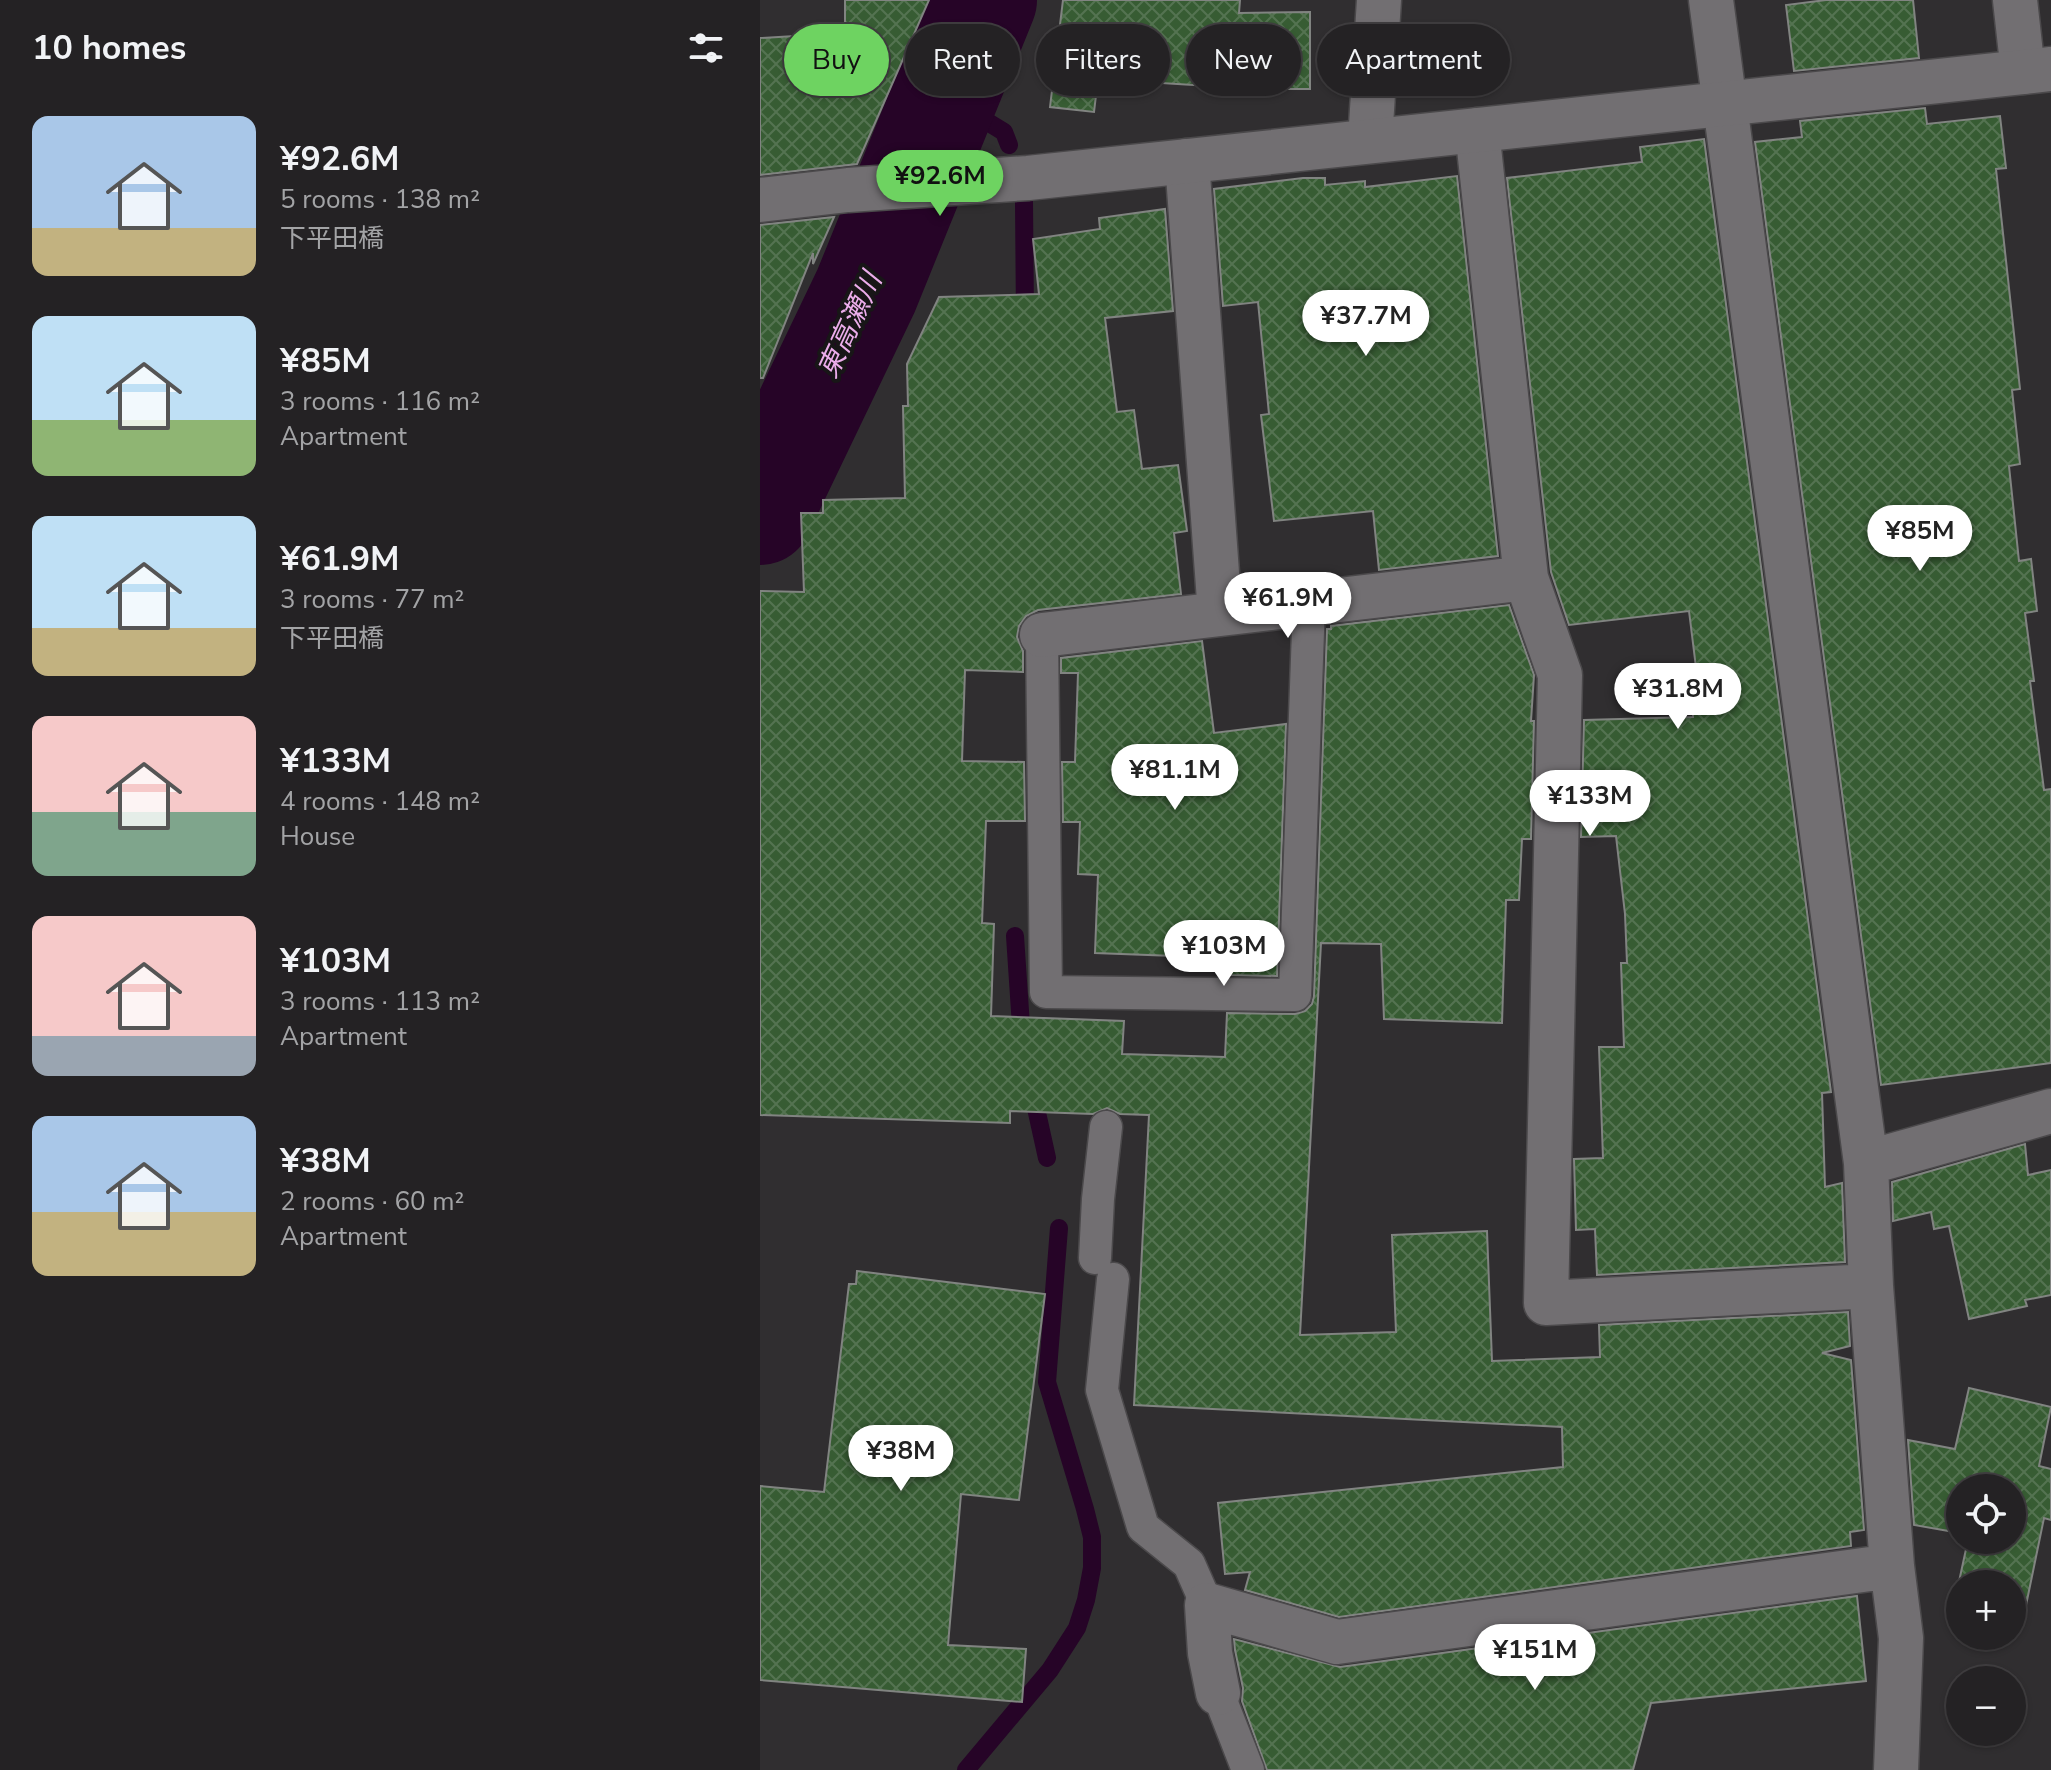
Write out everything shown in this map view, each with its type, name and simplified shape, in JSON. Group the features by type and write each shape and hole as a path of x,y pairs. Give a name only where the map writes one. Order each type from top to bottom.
{"street":[{"path":"1370,141 1379,0"},
{"path":"1711,0 1866,1163 1871,1286 1892,1566 1901,1638 1896,1770"},
{"path":"760,200 848,190 1028,178 2037,70 2015,0"},
{"path":"1477,130 1526,578 1560,675 1546,1303 1871,1286"},
{"path":"1187,161 1220,614"},
{"path":"1042,635 1526,578"},
{"path":"1866,1163 2051,1111"},
{"path":"1218,1693 1210,1653 1207,1605 1337,1642 1892,1566"}],"lane":[{"path":"1042,635 1046,992 1295,995 1309,603"},
{"path":"1106,1127 1098,1199 1104,1268 1102,1390 1143,1527 1189,1564 1207,1605"},
{"path":"1218,1693 1248,1770"}],"building":[{"path":"845,0 929,0 918,24 905,24 905,55 889,91 889,24 845,24"},
{"path":"1063,0 1240,0 1239,13 1310,12 1310,89 1301,89 1301,24 1186,24 1186,85 1170,84 1170,24 1060,24"},
{"path":"1826,0 1913,0 1919,58 1794,71 1786,5"},
{"path":"784,37 784,96 887,96 857,164 760,175 760,38"},
{"path":"1051,96 1096,96 1094,112 1050,107"},
{"path":"1925,108 1927,124 2000,116 2006,168 1996,169 2020,389 2012,390 2020,464 2009,466 2019,561 2031,559 2037,611 2025,613 2034,681 2030,681 2044,790 2051,789 2051,1063 1881,1085 1755,142 1802,137 1800,121"},
{"path":"1704,139 1831,1092 1822,1093 1825,1187 1842,1183 1845,1262 1597,1275 1595,1229 1576,1230 1574,1159 1603,1158 1599,1047 1624,1047 1621,963 1627,963 1616,836 1581,837 1584,720 1693,717 1693,709 1701,708 1689,611 1569,625 1551,572 1507,178 1642,162 1640,147"},
{"path":"1457,176 1498,556 1379,570 1373,511 1274,521 1261,415 1269,414 1258,302 1223,306 1214,189 1303,178 1325,178 1325,185 1365,181 1365,187"},
{"path":"1165,209 1173,311 1105,318 1117,412 1134,410 1142,469 1178,465 1187,531 1174,533 1181,594 1038,610 1026,616 1019,626 1017,637 1023,651 1023,672 965,670 962,761 1024,762 1025,821 986,821 982,923 994,924 991,1016 1124,1021 1122,1054 1225,1057 1227,1013 1295,1014 1305,1011 1312,1004 1314,996 1327,629 1331,626 1509,605 1534,675 1531,721 1534,721 1531,839 1522,839 1519,900 1506,900 1502,1023 1384,1019 1381,944 1321,943 1300,1335 1396,1332 1392,1235 1487,1231 1492,1361 1600,1357 1599,1325 1848,1312 1850,1346 1822,1353 1851,1360 1864,1530 1850,1532 1851,1546 1339,1617 1245,1590 1250,1572 1225,1574 1218,1503 1563,1467 1562,1427 1134,1405 1149,1115 1120,1114 1107,1108 1093,1114 1010,1111 1010,1123 760,1115 760,591 804,592 801,513 823,513 823,500 905,498 903,406 908,406 907,364 939,297 1039,294 1033,239 1100,229 1099,218"},
{"path":"834,217 813,264 813,253 763,378 760,378 760,225"},
{"path":"1202,641 1214,733 1286,724 1277,976 1228,975 1228,958 1095,953 1098,875 1078,874 1080,822 1063,822 1062,762 1075,762 1078,673 1061,673 1061,658"},
{"path":"2025,1144 2028,1175 2051,1170 2051,1295 2025,1300 2027,1306 1969,1319 1949,1226 1934,1229 1931,1212 1893,1221 1892,1182"},
{"path":"857,1271 1045,1294 1019,1500 961,1494 948,1645 1026,1649 1022,1702 760,1680 760,1486 824,1492 849,1284 856,1284"},
{"path":"1969,1388 2051,1407 2039,1466 2051,1469 2051,1520 2044,1518 2026,1605 2026,1570 1962,1570 1965,1554 2026,1554 2026,1474 1946,1474 1946,1531 1914,1525 1908,1440 1955,1449"},
{"path":"1857,1596 1866,1681 1651,1703 1633,1770 1267,1770 1242,1701 1243,1688 1234,1639 1340,1667"}],"waterway":[{"name":"東高瀬川","path":"760,512 866,291 984,0"},
{"path":"940,107 986,121 1004,132 1009,145"},
{"path":"1024,202 1025,319"},
{"path":"1015,936 1022,1041"},
{"path":"1032,1090 1047,1158"},
{"path":"966,1770 1050,1670 1077,1628 1092,1568 1092,1537 1047,1382 1059,1228"}]}
